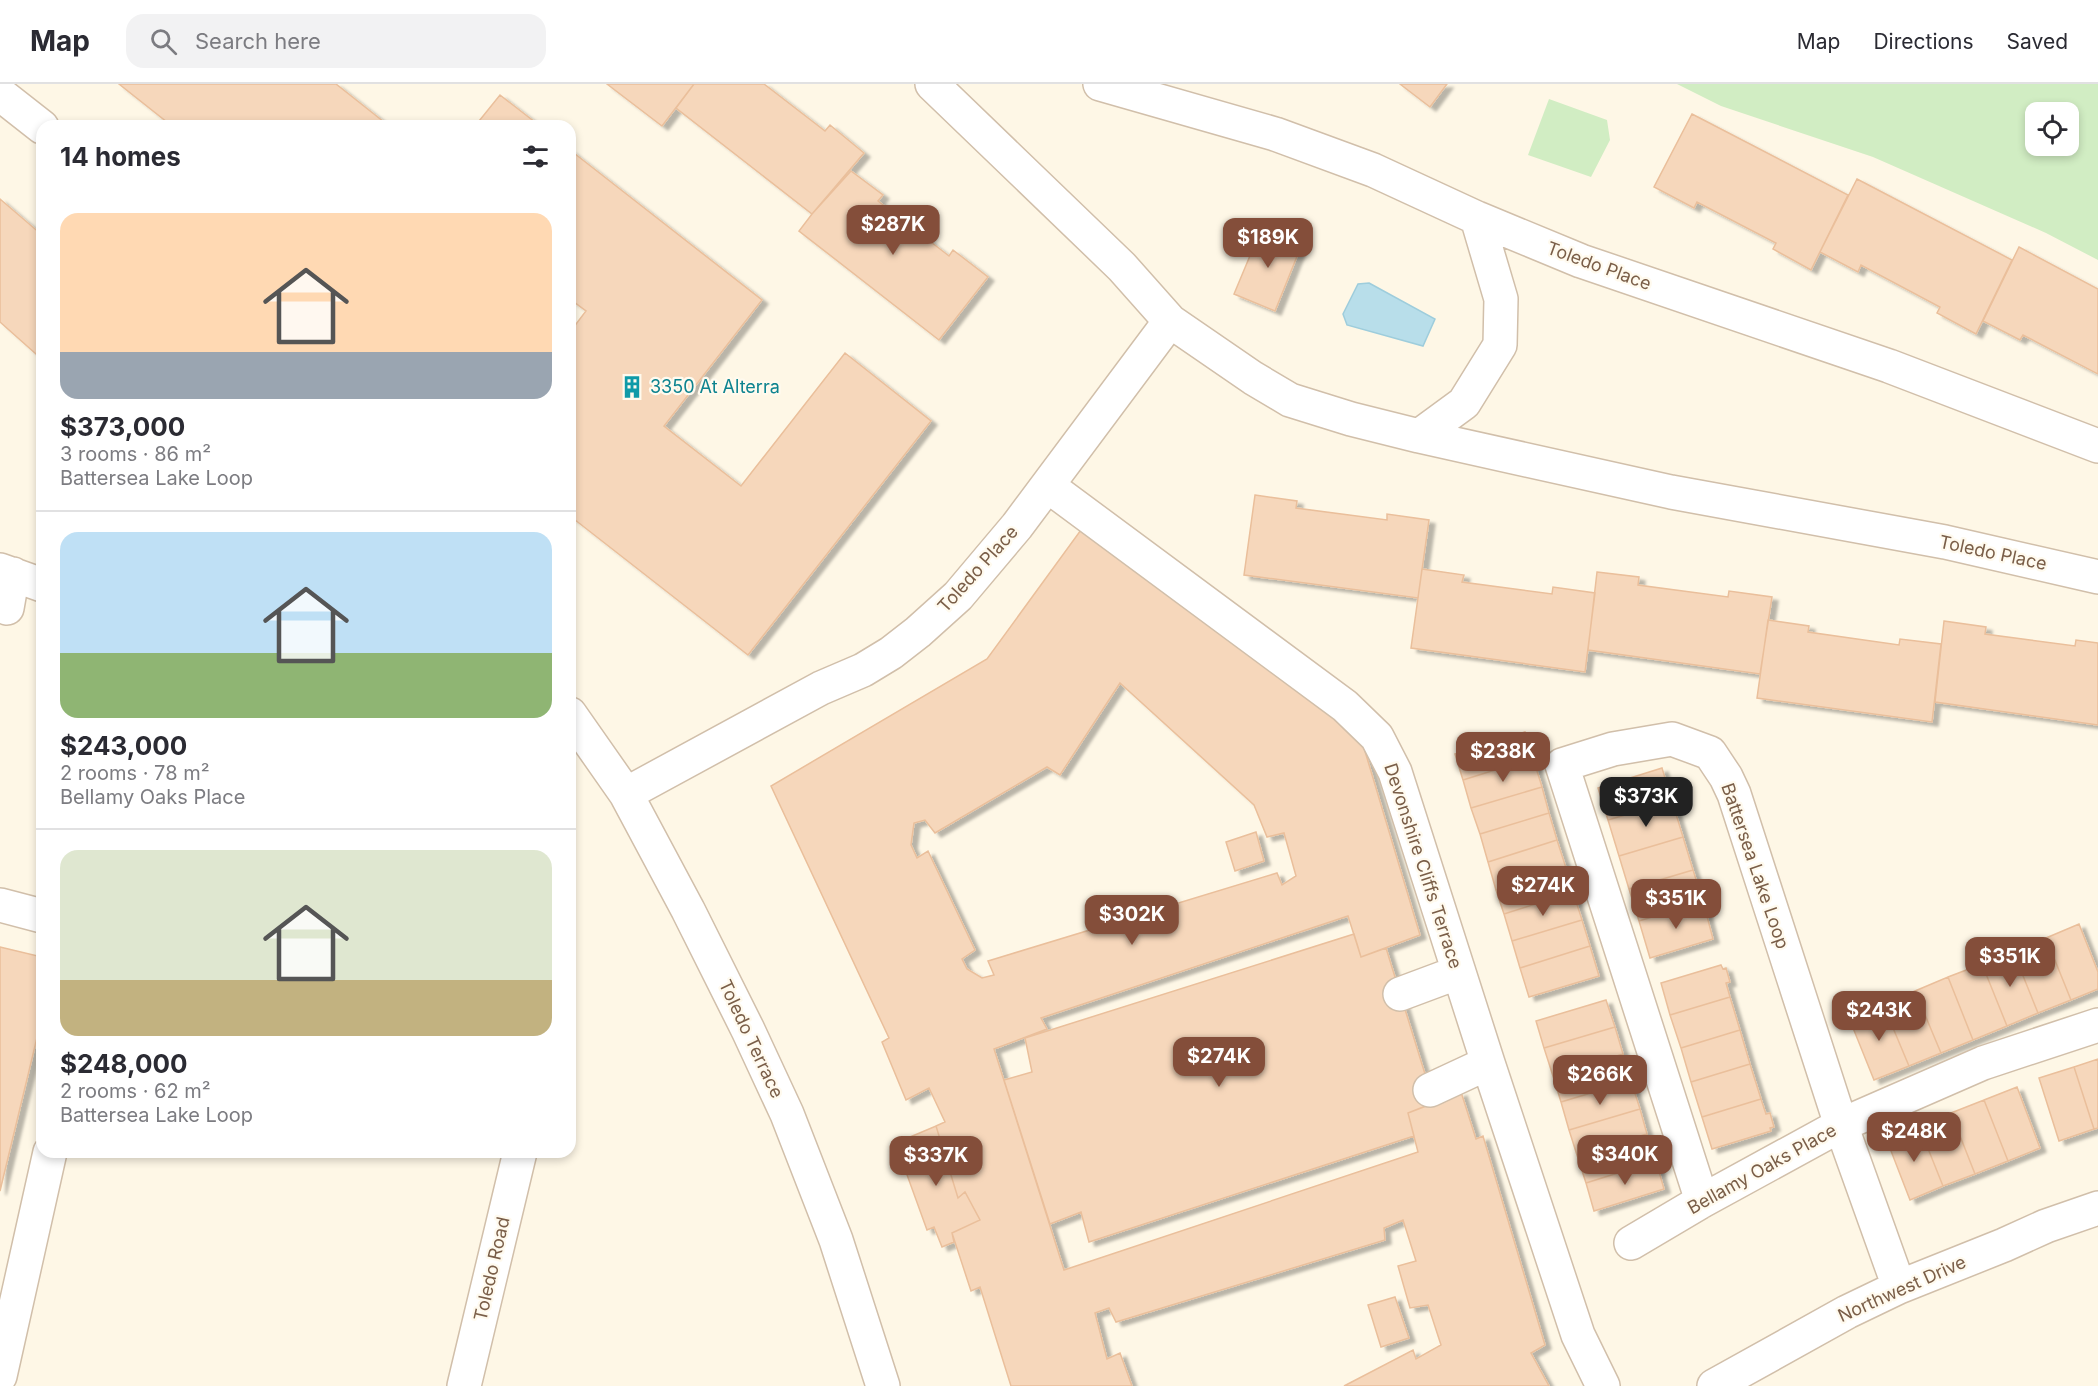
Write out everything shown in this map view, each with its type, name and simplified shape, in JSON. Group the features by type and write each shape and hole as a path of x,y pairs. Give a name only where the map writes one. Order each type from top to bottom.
{"street":[{"name":"Toledo Place","path":"932,84 1122,267 1170,321 1253,378 1290,400 1351,419 1419,436 1671,492 1945,542 2098,577"},
{"name":"Toledo Place","path":"1100,84 1275,134 1373,170 1477,218 1581,261 1889,366 2098,446"},
{"path":"0,94 36,122"},
{"path":"1419,436 1464,403 1500,345 1501,299 1477,218"},
{"name":"Toledo Place","path":"626,794 821,688 863,670 891,653 958,596 1048,486 1170,321"},
{"name":"Devonshire Cliffs Terrace","path":"1048,486 1345,706 1377,737 1395,772 1578,1335 1603,1386"},
{"path":"6,608 18,576"},
{"name":"Toledo Terrace","path":"576,723 626,794 698,930 787,1114 836,1240 883,1386"},
{"name":"Battersea Lake Loop","path":"1702,1201 1562,765 1613,749 1672,739 1710,753 1734,794 1840,1125 1899,1287"},
{"path":"0,905 36,914"},
{"path":"1400,994 1459,972"},
{"name":"Bellamy Oaks Place","path":"1631,1243 1840,1125 1983,1063 2098,1025"},
{"path":"1430,1090 1488,1063"},
{"path":"0,1376 49,1158"},
{"name":"Toledo Road","path":"457,1384 503,1177 516,1158"},
{"name":"Northwest Drive","path":"1714,1386 1846,1312 1899,1287 2046,1226 2098,1208"}],"green space":[{"path":"1677,84 2098,84 2098,260 2046,233 1873,157 1721,106"},
{"path":"1549,99 1607,120 1610,140 1591,177 1528,155"}],"water":[{"path":"1369,283 1435,319 1423,346 1347,325 1343,314 1358,284"}],"building":[{"path":"119,84 336,84 381,120 164,120"},
{"path":"607,84 694,84 662,126"},
{"path":"694,84 764,84 825,131 830,125 864,153 812,214 676,108"},
{"path":"1400,84 1447,84 1430,107"},
{"path":"500,95 532,120 480,120"},
{"path":"1692,114 1848,195 1811,270 1773,249 1776,243 1697,202 1694,208 1654,187"},
{"name":"3350 At Alterra","path":"576,155 762,300 664,426 741,486 845,353 931,421 748,655 576,521 576,324 586,311 576,304"},
{"path":"851,171 883,195 878,201 949,256 953,250 988,277 939,340 799,231"},
{"path":"1857,179 2012,260 1976,334 1937,313 1940,307 1861,265 1858,272 1820,252"},
{"path":"0,199 36,230 36,354 0,322"},
{"path":"1262,227 1302,244 1275,311 1234,294"},
{"path":"2019,247 2098,289 2098,374 2023,335 2020,340 1983,321"},
{"path":"1255,495 1297,501 1296,508 1387,520 1387,514 1429,520 1418,598 1244,575"},
{"path":"1086,523 1361,738 1420,935 1361,957 1348,916 1041,1018 1047,1029 994,1049 1064,1270 1418,1152 1408,1113 1461,1092 1476,1139 1483,1136 1545,1345 1531,1353 1549,1386 1344,1386 1413,1350 1416,1359 1441,1345 1428,1305 1410,1308 1398,1266 1416,1261 1403,1220 1384,1228 1385,1240 1116,1322 1109,1308 1095,1313 1107,1359 1120,1353 1132,1386 1011,1386 980,1287 971,1291 952,1233 980,1220 965,1192 958,1198 936,1126 945,1122 929,1088 906,1100 882,1042 889,1038 771,786 987,659","holes":["1120,683 1254,805 1267,837 1284,833 1296,876 1282,885 1277,873 988,961 994,975 982,978 967,969 962,959 975,950 928,851 917,858 911,845 914,823 925,820 935,833 1047,767 1060,775"]},
{"path":"1422,569 1464,575 1462,582 1552,594 1553,587 1595,593 1585,672 1411,648"},
{"path":"1597,572 1639,577 1638,585 1728,597 1729,591 1772,597 1760,674 1588,650"},
{"path":"1768,620 1809,626 1808,632 1899,645 1900,639 1941,644 1932,722 1757,698"},
{"path":"1944,621 1986,627 1985,634 2075,646 2076,640 2098,643 2098,725 1935,702"},
{"path":"1525,732 1533,758 1463,780 1455,754"},
{"path":"1533,758 1542,787 1471,808 1463,780"},
{"path":"1662,768 1672,801 1608,820 1598,788"},
{"path":"1542,787 1549,813 1480,834 1471,808"},
{"path":"1672,801 1683,837 1619,856 1608,820"},
{"path":"1549,813 1557,840 1488,862 1480,834"},
{"path":"1256,832 1264,861 1235,871 1226,842"},
{"path":"1683,837 1693,870 1629,889 1619,856"},
{"path":"1557,840 1566,868 1496,890 1488,862"},
{"path":"1566,868 1573,892 1504,914 1496,890"},
{"path":"1693,870 1703,901 1639,921 1629,889"},
{"path":"1573,892 1582,920 1512,941 1504,914"},
{"path":"1703,901 1713,939 1650,958 1639,921"},
{"path":"1582,920 1590,946 1520,968 1512,941"},
{"path":"2079,924 2098,972 2098,989 2071,1000 2046,938"},
{"path":"1354,934 1361,957 1386,948 1434,1103 1408,1113 1414,1136 1089,1242 1081,1212 1050,1224 1004,1080 1032,1072 1025,1038"},
{"path":"2046,938 2071,1000 2038,1013 2013,951"},
{"path":"1590,946 1599,976 1529,997 1520,968"},
{"path":"0,947 36,956 36,1042 0,1191"},
{"path":"2013,951 2038,1013 2007,1026 1982,964"},
{"path":"1982,964 2007,1026 1973,1040 1948,977"},
{"path":"1721,965 1723,969 1726,968 1730,982 1726,983 1730,997 1670,1015 1661,983"},
{"path":"1948,977 1973,1040 1941,1053 1915,991"},
{"path":"1915,991 1941,1053 1909,1066 1883,1004"},
{"path":"1730,997 1740,1030 1681,1048 1670,1015"},
{"path":"1606,1000 1615,1027 1544,1048 1536,1021"},
{"path":"1883,1004 1909,1066 1874,1080 1849,1018"},
{"path":"1615,1027 1623,1054 1553,1076 1544,1048"},
{"path":"1740,1030 1750,1064 1691,1082 1681,1048"},
{"path":"1623,1054 1631,1081 1561,1102 1553,1076"},
{"path":"2098,1059 2098,1128 2094,1129 2074,1067"},
{"path":"1750,1064 1761,1099 1702,1117 1691,1082"},
{"path":"2074,1067 2094,1129 2059,1141 2039,1078"},
{"path":"1631,1081 1640,1109 1569,1130 1561,1102"},
{"path":"2017,1087 2040,1148 2008,1161 1984,1100"},
{"path":"1761,1099 1766,1114 1770,1113 1774,1127 1770,1128 1771,1131 1712,1149 1702,1117"},
{"path":"1984,1100 2008,1161 1975,1174 1951,1113"},
{"path":"1640,1109 1647,1134 1577,1155 1569,1130"},
{"path":"1951,1113 1975,1174 1943,1186 1919,1126"},
{"path":"936,1126 958,1198 965,1192 980,1220 952,1233 954,1242 942,1247 934,1227 927,1230 902,1161 910,1158 903,1140"},
{"path":"1919,1126 1943,1186 1910,1200 1886,1138"},
{"path":"1647,1134 1656,1161 1586,1183 1577,1155"},
{"path":"1656,1161 1664,1189 1594,1211 1586,1183"},
{"path":"1395,1297 1409,1338 1381,1347 1368,1305"}],"place":[{"name":"3350 At Alterra","path":"632,387"}]}
